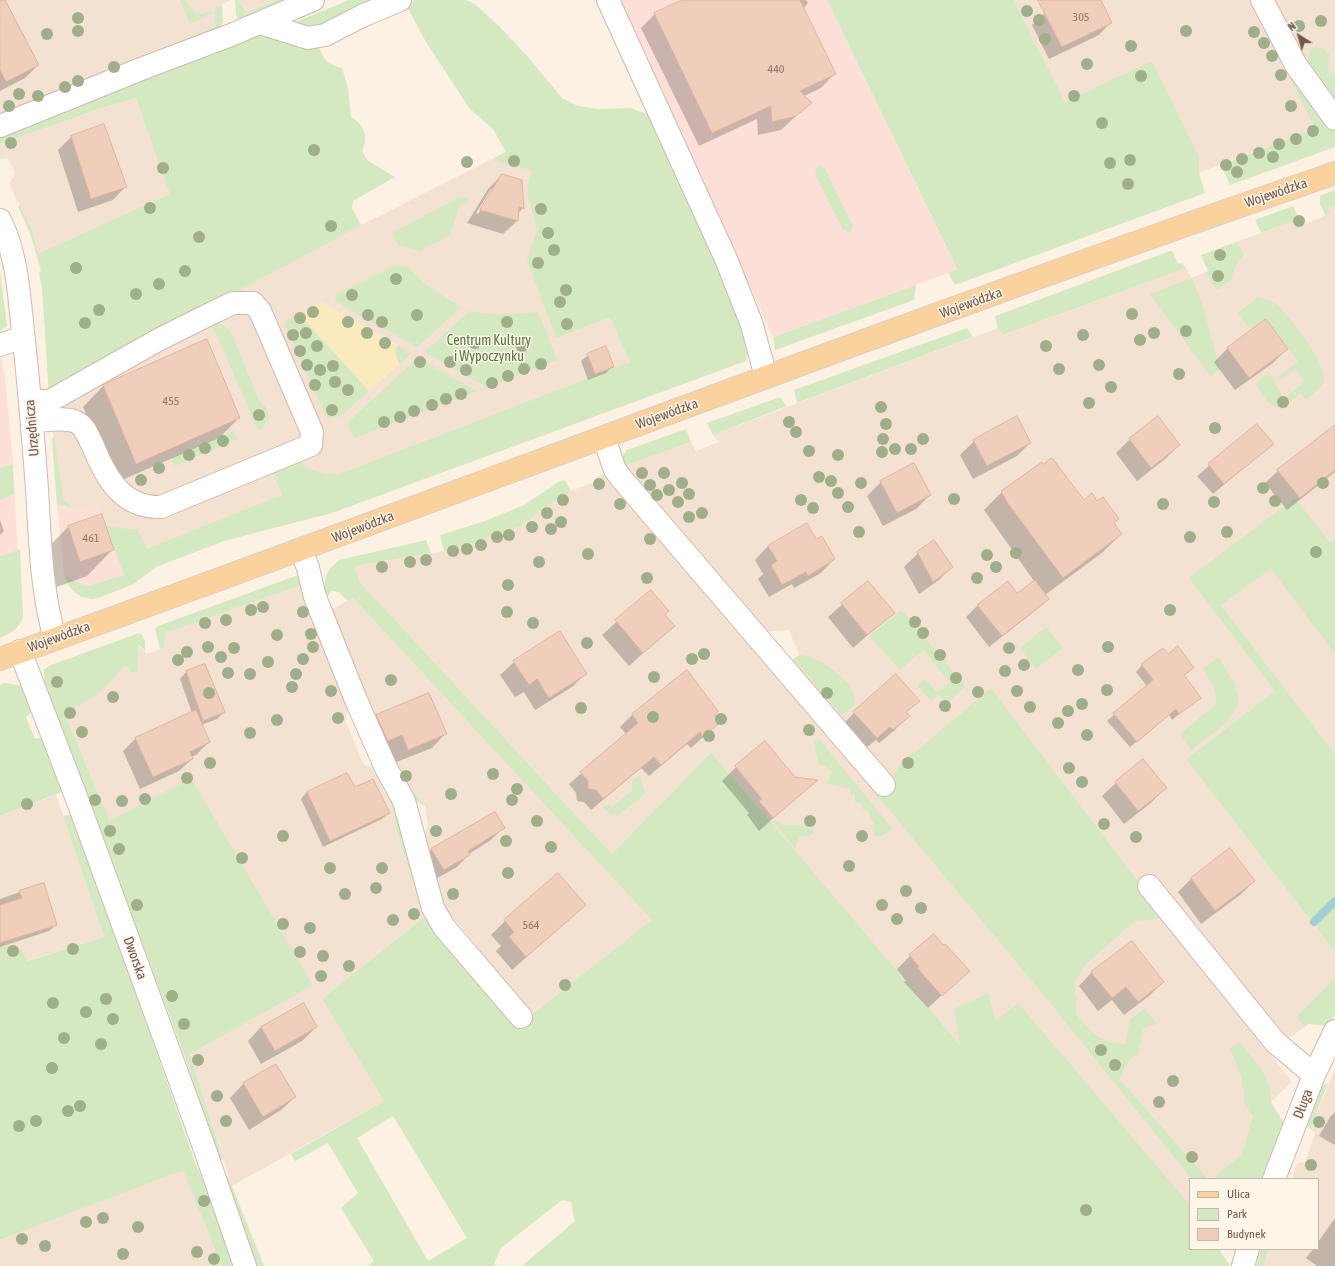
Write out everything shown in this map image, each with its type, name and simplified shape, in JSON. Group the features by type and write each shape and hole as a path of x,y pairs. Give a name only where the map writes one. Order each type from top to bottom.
{"main road":[{"name":"Wojewódzka","path":"0,659 301,550 766,377 1237,206 1335,172"}],"street":[{"path":"0,126 260,23 312,0"},
{"path":"260,23 308,38 325,35 362,16 400,0"},
{"path":"608,0 726,259 752,325 766,377"},
{"path":"1262,0 1296,65 1335,119"},
{"name":"Urzędnicza","path":"0,220 7,234 17,276 32,421 42,565 47,613 55,639"},
{"path":"30,399 48,402 158,340 233,303 253,304 260,311 312,432 311,445 161,507 149,507 138,504 125,496 112,485 103,470 87,433 78,423 65,420 32,421"},
{"path":"0,345 23,337"},
{"path":"604,438 616,470 621,478 884,785"},
{"path":"301,550 308,568 315,597 356,700 386,768 404,801 433,908 444,927 521,1017"},
{"name":"Dworska","path":"20,651 88,829 203,1144 245,1266"},
{"path":"1149,886 1275,1042 1314,1076"},
{"name":"Długa","path":"1274,1178 1314,1076 1335,1031"},
{"path":"1243,1266 1248,1250"}],"shaded area":[{"path":"0,0 231,0 214,8 217,26 0,116"},
{"path":"238,0 275,0 247,13"},
{"path":"620,0 827,0 957,270 773,337"},
{"path":"1014,0 1251,0 1315,128 1201,172 1199,173 1200,177 1116,205"},
{"path":"1269,0 1335,0 1335,105 1298,53"},
{"path":"136,98 359,226 526,142 630,362 124,575 80,509 74,508 64,500 50,415 42,277 32,230 9,184 15,174 8,158 0,159 0,144 96,110"},
{"path":"1335,206 1335,539 1330,543 1335,548 1335,769 1275,691 1186,759 1335,952 1335,1014 1328,1026 1309,1024 1288,1039 1216,958 1144,890 900,765 893,777 789,662 799,655 789,630 763,632 631,474 627,465 691,442 696,451 719,442 713,435 998,328 1004,335 1186,268 1192,278 1208,271 1201,255 1302,218 1305,224 1329,214 1328,208"},
{"path":"0,352 5,377 13,464 18,555 0,562"},
{"path":"605,474 791,691 1042,992 1149,897 1292,1082 1271,1102 1275,1132 1258,1178 1189,1178 1189,1250 1220,1250 1230,1266 1151,1266 823,886 711,752 612,854 359,581 355,566 456,549 521,526 542,509 571,491 595,482 596,477"},
{"path":"98,503 124,575 86,586 64,575 57,505 80,509"},
{"path":"299,586 310,608 348,706 346,722 364,765 373,768 395,814 395,825 424,917 322,999 384,1101 232,1186 190,1054 313,984 110,821 50,678 137,644 147,654 164,648 164,633"},
{"path":"353,598 653,920 531,1015 473,948 476,945 441,904 424,835 428,825 425,806 395,769 330,610"},
{"path":"56,795 104,937 0,969 0,816"},
{"path":"1335,1069 1335,1266 1263,1266 1269,1250 1319,1250 1319,1178 1292,1178 1297,1163 1305,1162 1315,1133 1311,1127"},
{"path":"184,1169 222,1266 0,1266 0,1240"}],"green space":[{"path":"180,0 184,0 196,13 205,14 211,10 212,13 190,24"},
{"path":"235,0 238,0 247,13 275,0 297,0 241,22 236,16"},
{"path":"349,0 382,0 314,29 291,24"},
{"path":"416,0 466,0 475,4 500,27 528,57 562,98 578,106 598,109 631,108 649,115 693,198 748,343 746,361 332,513 224,541 156,567 134,584 98,598 91,599 82,597 74,592 64,575 86,586 124,575 106,526 138,530 147,549 282,495 273,473 299,463 319,472 340,474 630,362 609,317 556,338 527,260 537,229 527,194 531,170 499,162 494,158 506,152 493,129 470,109 426,42 405,3"},
{"path":"827,0 1014,0 1065,102 1152,61 1199,156 1199,173 1205,193 955,285 948,273 957,269"},
{"path":"1251,0 1305,91 1335,130 1335,147 1230,185 1221,165 1315,128"},
{"path":"222,4 223,22 218,29 138,61 136,59 216,26 214,8"},
{"path":"261,33 319,45 326,61 342,68 348,88 351,117 362,127 365,136 362,151 367,160 395,177 353,201 352,208 361,225 49,393 42,288 39,273 41,271 31,236 18,206 20,205 32,230 38,254 170,194 136,98 96,110 0,144 0,134"},
{"path":"1322,47 1330,55 1328,72 1335,75 1335,96 1330,96 1307,64 1311,48"},
{"path":"817,167 824,167 853,226 852,231 849,233 842,228 815,174"},
{"path":"1335,190 1335,206 1328,208 1330,214 1326,216 1320,205 1320,196"},
{"path":"467,197 468,203 460,205 450,235 420,251 398,245 392,233 458,198"},
{"path":"1293,206 1299,219 1261,233 1255,220"},
{"path":"1237,242 1244,255 1235,266 1231,280 1219,289 1216,289 1206,272 1208,271 1201,255"},
{"path":"1170,251 1173,252 1178,264 1182,263 1186,268 1003,335 998,328 995,316"},
{"name":"Centrum Kultury i Wypoczynku","path":"395,265 408,267 426,285 459,306 460,309 417,347 336,302 335,295"},
{"path":"0,272 7,326 0,332"},
{"path":"1192,278 1204,309 1220,370 1210,376 1150,294"},
{"path":"916,285 914,300 775,350 773,337"},
{"path":"1257,297 1275,303 1283,311 1306,340 1323,372 1323,383 1316,391 1306,400 1300,393 1281,410 1268,402 1255,383 1269,373 1284,398 1305,382 1295,369 1280,380 1278,377 1298,361 1266,320 1251,330 1238,313"},
{"name":"Centrum Kultury i Wypoczynku","path":"470,311 500,315 538,312 557,360 487,387 424,352"},
{"path":"299,314 369,391 341,416 327,419 285,325 287,320"},
{"path":"219,323 230,330 259,400 267,408 269,419 263,428 258,430 212,324"},
{"path":"967,328 973,337 797,403 794,390"},
{"name":"Centrum Kultury i Wypoczynku","path":"398,345 411,353 400,364 395,352"},
{"name":"Centrum Kultury i Wypoczynku","path":"418,358 477,391 354,438 348,422"},
{"path":"780,397 787,406 713,435 707,423"},
{"path":"686,429 691,442 627,465 631,474 624,467 622,457 627,450"},
{"path":"234,431 237,439 175,466 171,458"},
{"path":"54,437 64,500 74,508 57,505 52,439"},
{"path":"13,464 14,494 0,500 0,468"},
{"path":"565,480 571,491 542,509 521,526 456,549 444,551 440,535 485,521 524,505 560,481"},
{"path":"1295,498 1330,542 1335,539 1335,654 1271,569 1221,605 1335,755 1335,952 1186,759 1275,691 1189,578"},
{"path":"426,540 431,553 355,566 359,581 612,854 711,752 960,1045 954,1009 988,993 996,1021 1018,1003 1189,1204 1189,1250 1220,1250 1230,1266 522,1266 575,1221 571,1202 562,1200 501,1248 494,1264 497,1266 368,1266 374,1261 341,1208 358,1193 328,1143 295,1161 291,1154 384,1101 322,999 424,917 395,825 395,814 373,765 377,764 401,821 416,876 438,935 516,1027 652,920 353,598 348,601 339,592 332,591 326,598 395,769 425,806 415,800 406,791 382,749 327,613 325,598 325,578 329,570 339,560","holes":["393,1116 467,1238 428,1261 357,1138"]},
{"path":"20,549 23,617 20,624 14,630 0,638 0,557"},
{"path":"301,574 310,608 299,586 165,633 164,648 160,649 155,629 158,626"},
{"path":"900,611 903,612 964,684 964,688 947,703 939,694 931,701 918,686 920,681 925,679 937,692 950,682 923,650 900,670 869,636"},
{"path":"1046,627 1063,648 1036,669 1020,648"},
{"path":"139,633 145,641 145,651 138,644 138,673 131,672 127,666 122,667 109,683 97,694 64,712 110,821 191,778 313,985 190,1054 223,1159 220,1160 217,1158 185,1057 44,682 44,669 51,665"},
{"path":"799,655 815,659 825,664 850,686 854,694 855,702 851,708 842,715 793,659"},
{"path":"1219,657 1236,688 1238,699 1237,706 1233,714 1220,728 1191,750 1180,734 1214,706 1216,701 1215,692 1203,669"},
{"path":"5,683 23,686 34,710 26,717 35,739 44,737 64,791 0,816 0,685"},
{"path":"991,688 1164,916 1156,919 1135,921 1085,965 1074,984 1077,1000 1076,1014 1097,1036 1109,1042 1125,1044 1130,1019 1144,1009 1157,1024 1143,1028 1138,1053 1128,1062 1119,1079 1207,1178 1191,1178 1042,993 875,793 892,777 900,765"},
{"path":"819,739 892,828 882,836 873,836 875,824 872,821 869,811 862,809 861,804 855,802 855,795 851,794 851,789 827,783 832,772 825,765 820,765 818,762 815,741"},
{"path":"640,775 645,794 620,814 613,816 602,807 607,804 612,807 632,790 632,781"},
{"path":"73,814 196,1165 219,1216 237,1266 222,1266 183,1170 0,1240 0,946 20,949 28,961 104,937 63,816"},
{"path":"775,820 784,825 800,825 813,830 814,832 810,836 800,836 795,848 773,822"},
{"path":"1335,978 1335,1014 1328,1026 1309,1024 1305,1027 1296,1017"},
{"path":"1239,1042 1261,1068 1270,1088 1271,1102 1283,1122 1283,1136 1266,1178 1216,1178 1217,1175 1242,1154 1253,1116 1245,1105 1241,1076 1230,1048"},
{"path":"1328,1083 1311,1127 1315,1133 1305,1124 1320,1087"},
{"path":"228,1176 264,1266 256,1266 225,1183"},
{"path":"1261,1250 1269,1250 1263,1266 1256,1266"}],"sand":[{"path":"321,302 398,345 395,352 400,364 369,391 299,314"}],"building":[{"path":"0,0 5,0 39,65 6,82 0,70"},
{"path":"682,0 800,0 836,74 800,91 812,103 796,116 772,122 771,106 712,133 654,13"},
{"path":"1038,0 1101,0 1112,23 1062,47"},
{"path":"104,124 127,187 91,199 71,136"},
{"path":"502,174 522,180 524,209 519,207 518,221 480,210"},
{"path":"1266,319 1288,349 1249,378 1227,348"},
{"path":"207,339 240,418 136,464 103,385"},
{"path":"606,346 614,367 595,374 587,354"},
{"path":"1017,416 1031,443 987,466 973,440"},
{"path":"1158,416 1180,445 1151,468 1129,439"},
{"path":"1257,424 1274,444 1224,484 1208,464"},
{"path":"1335,425 1335,470 1300,498 1277,470"},
{"path":"1052,458 1084,500 1092,493 1097,501 1103,497 1119,519 1114,523 1122,534 1063,578 1007,502 1001,491 1042,462 1043,464"},
{"path":"914,463 931,495 897,513 880,481"},
{"path":"102,514 114,550 80,562 68,526"},
{"path":"807,523 816,539 822,536 835,559 808,576 806,572 782,585 771,565 777,561 768,546"},
{"path":"934,540 953,567 933,582 917,552"},
{"path":"1035,580 1049,599 1002,636 977,605 1008,581 1017,593"},
{"path":"868,581 895,613 867,635 841,603"},
{"path":"651,590 669,611 665,615 675,626 643,653 615,620"},
{"path":"560,631 587,674 549,698 537,679 529,685 513,661"},
{"path":"1178,646 1194,668 1184,675 1201,698 1179,714 1176,709 1137,742 1113,713 1153,680 1141,664 1163,648 1168,654"},
{"path":"205,664 225,712 203,721 186,671"},
{"path":"687,670 718,711 715,715 721,722 703,737 700,732 661,765 654,757 603,799 596,790 588,789 588,781 580,772 638,723 632,714"},
{"path":"896,674 920,701 906,712 910,716 893,730 890,727 877,738 853,712"},
{"path":"429,693 447,734 408,750 402,735 388,741 376,715"},
{"path":"196,710 210,742 190,752 193,759 153,777 135,738"},
{"path":"765,741 795,777 818,780 773,818 759,801 762,799 735,766"},
{"path":"1143,759 1167,788 1138,811 1115,782"},
{"path":"347,773 355,787 373,779 390,813 330,841 307,792"},
{"path":"495,812 505,828 468,851 470,855 444,870 431,849"},
{"path":"1230,848 1255,881 1215,911 1191,878"},
{"path":"558,873 586,905 526,957 509,937 514,932 504,920"},
{"path":"44,883 57,925 0,943 0,905 22,898 19,891"},
{"path":"934,934 943,945 945,944 970,971 942,996 917,968 919,967 909,955"},
{"path":"1132,941 1164,982 1138,1002 1126,987 1112,998 1091,972"},
{"path":"304,1003 317,1027 275,1051 261,1027"},
{"path":"276,1064 296,1097 263,1117 243,1083"}],"waterway":[{"path":"1314,922 1335,901"}]}
